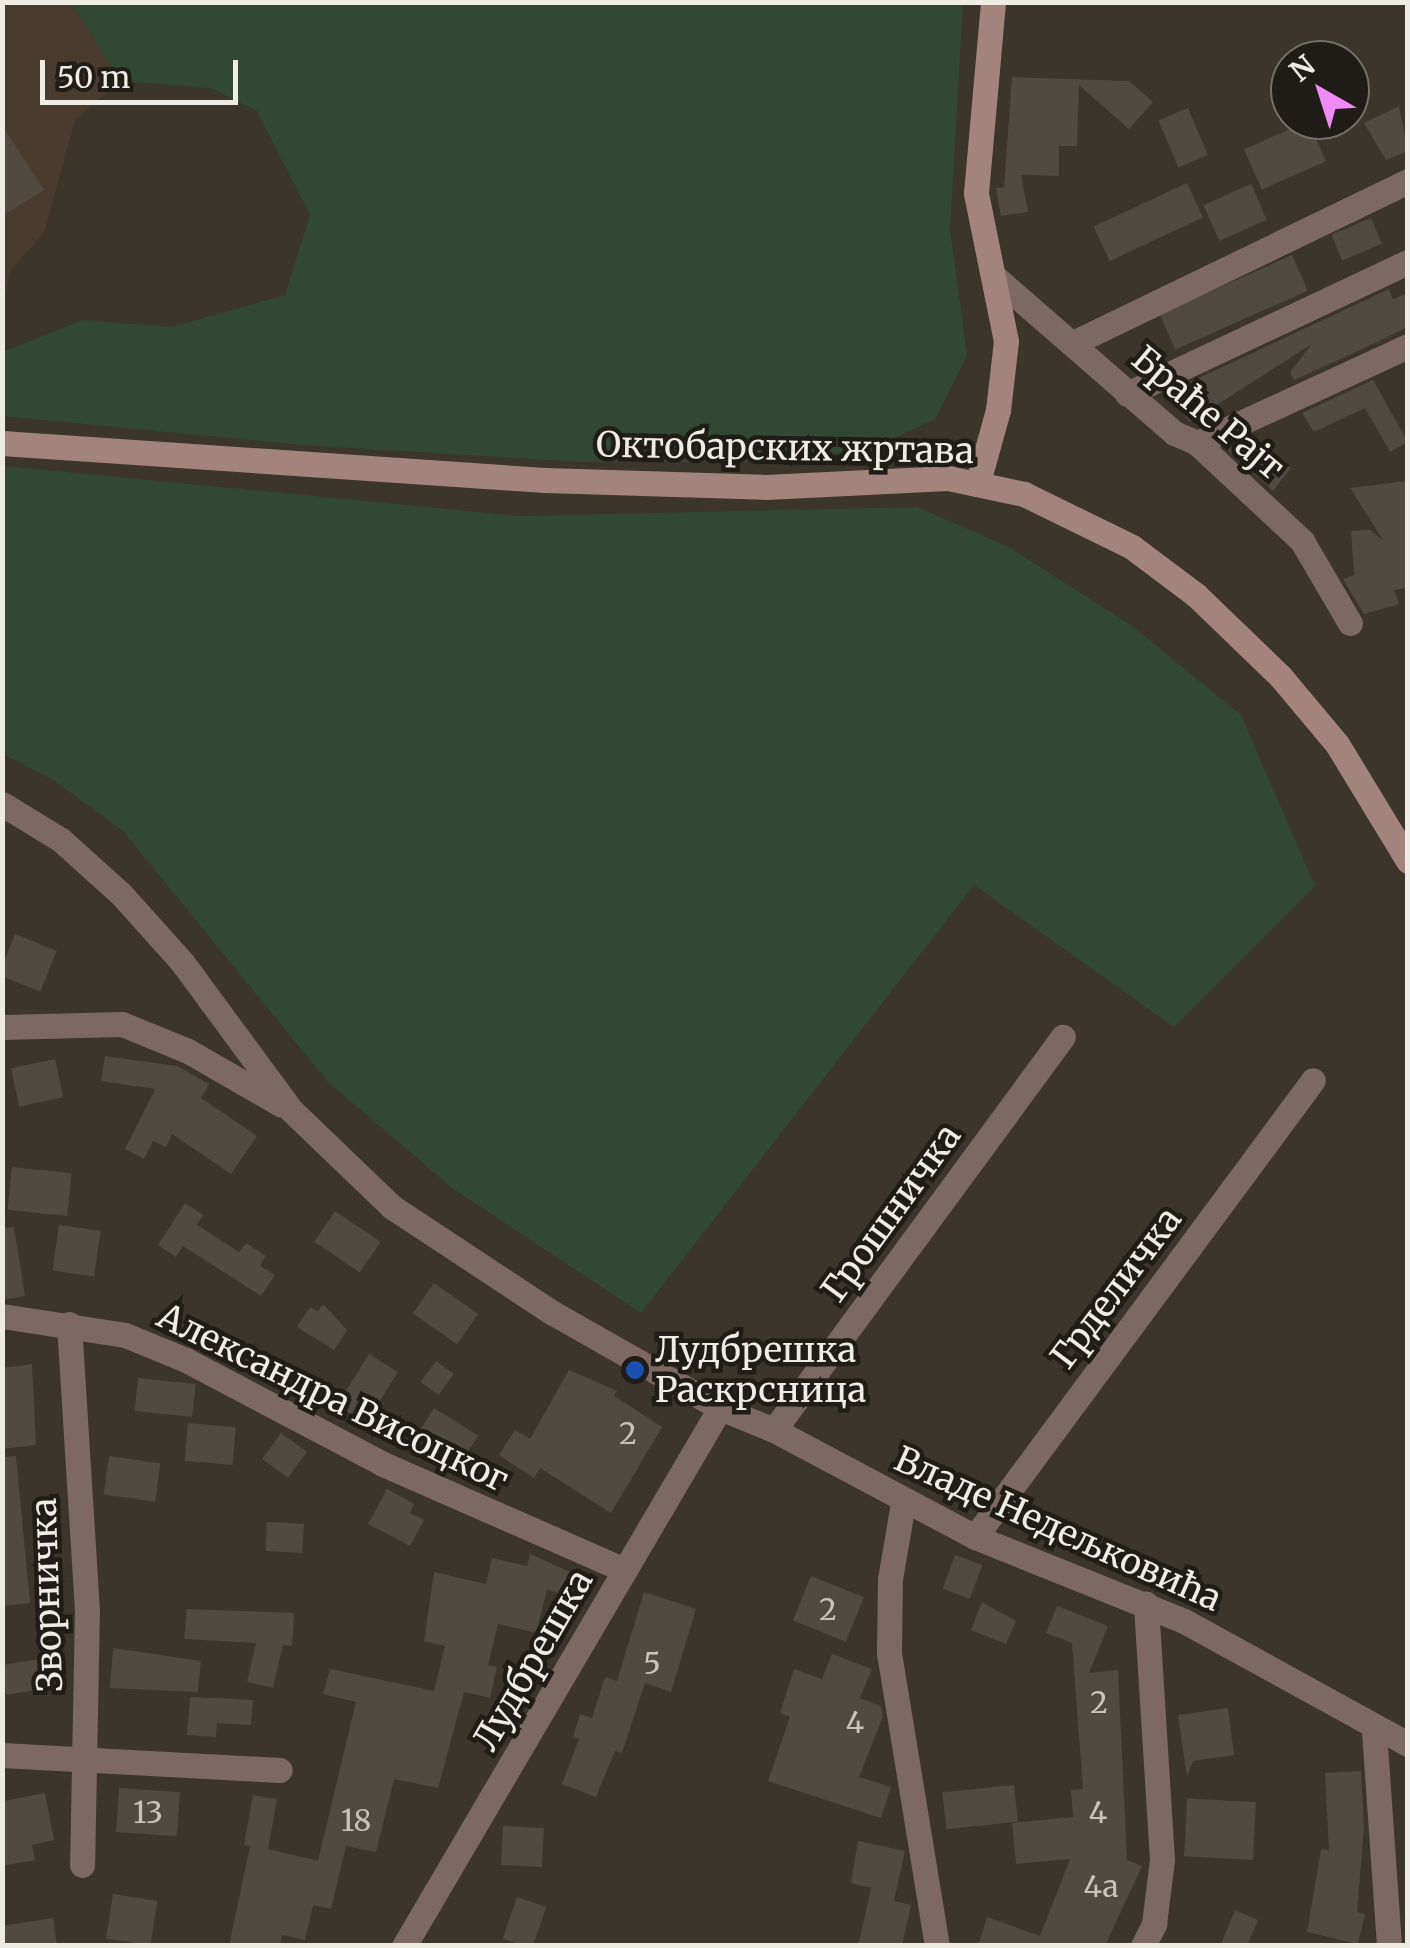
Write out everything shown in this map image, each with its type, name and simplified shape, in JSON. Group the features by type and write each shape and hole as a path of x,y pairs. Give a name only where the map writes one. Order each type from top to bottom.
{"street":[{"path":"978,482 998,410 1005,348 975,168 993,2"},
{"path":"1073,343 1408,181"},
{"path":"1127,394 1408,262"},
{"name":"Браће Рајт","path":"996,278 1174,433 1197,443 1302,541 1350,623"},
{"path":"1005,348 1024,333 1050,326"},
{"path":"1197,443 1408,346"},
{"name":"Октобарских жртава","path":"2,443 545,480 766,487 948,478 1024,494 1132,546 1196,596 1280,676 1336,744 1408,861"},
{"name":"Владе Недељковића","path":"2,804 60,840 121,894 182,962 291,1110 392,1207 553,1313 720,1408 774,1430 903,1503 974,1537 1146,1603 1242,1651 1374,1731 1408,1744"},
{"path":"2,1027 122,1024 188,1050 291,1110"},
{"name":"Грошничка","path":"774,1430 1063,1038"},
{"name":"Грделичка","path":"974,1537 1313,1080"},
{"name":"Александра Висоцког","path":"2,1316 125,1335 186,1360 383,1464 625,1570"},
{"name":"Зворничка","path":"69,1324 87,1610 82,1864"},
{"name":"Лудбрешка","path":"404,1946 720,1408"},
{"path":"903,1503 890,1579 889,1653 936,1946"},
{"path":"1144,1946 1154,1924 1162,1860 1146,1603"},
{"path":"1374,1731 1388,1946"},
{"path":"2,1754 280,1770"}],"shaded area":[{"path":"3,3 72,3 120,81 75,120 44,233 10,271 3,310"}],"green space":[{"path":"72,3 963,3 950,229 967,355 935,419 873,449 752,462 581,462 302,445 3,416 3,352 83,320 172,327 285,295 310,215 257,111 211,88 120,81"},
{"path":"3,466 519,516 917,507 1007,546 1132,626 1241,715 1315,886 1174,1027 974,885 641,1313 452,1188 328,1082 123,831 55,781 3,754"}],"building":[{"path":"1012,77 1129,81 1153,102 1129,129 1079,85 1077,146 1059,146 1059,176 1021,175 1028,212 1001,216 996,188 1004,187"},
{"path":"1399,106 1408,151 1386,160 1370,133 1370,120"},
{"path":"1188,108 1208,155 1178,167 1159,121"},
{"path":"2,125 44,190 2,216"},
{"path":"1270,138 1316,140 1326,161 1262,190 1244,149"},
{"path":"1187,183 1203,217 1110,261 1094,227"},
{"path":"1251,184 1267,220 1219,241 1203,205"},
{"path":"1371,218 1382,244 1342,261 1331,235"},
{"path":"1292,255 1308,291 1175,350 1160,314"},
{"path":"1389,289 1393,299 1408,293 1408,327 1356,352 1294,380 1290,372 1312,344 1190,422 1165,394"},
{"path":"1373,380 1408,442 1390,452 1365,408 1314,432 1302,413"},
{"path":"1251,436 1291,468 1273,491 1228,450"},
{"path":"1408,481 1408,588 1394,590 1399,604 1364,614 1343,579 1354,575 1351,531 1370,530 1383,540 1350,488"},
{"path":"15,934 57,951 40,992 2,976"},
{"path":"105,1056 177,1066 209,1084 201,1098 257,1136 231,1174 172,1134 166,1147 153,1141 144,1159 125,1149 155,1089 101,1081"},
{"path":"55,1059 63,1097 19,1107 11,1068"},
{"path":"12,1167 72,1173 67,1216 8,1210"},
{"path":"185,1203 203,1215 197,1225 239,1252 246,1243 266,1256 260,1266 275,1275 261,1296 183,1246 176,1257 158,1245"},
{"path":"335,1211 381,1242 360,1272 314,1242"},
{"path":"59,1225 101,1231 94,1276 53,1271"},
{"path":"14,1227 25,1296 2,1300 2,1228"},
{"path":"434,1283 478,1314 457,1344 413,1313"},
{"path":"323,1304 347,1330 334,1350 297,1327 310,1307 318,1311"},
{"path":"369,1354 398,1372 365,1425 336,1407"},
{"path":"436,1361 454,1374 439,1395 421,1382"},
{"path":"32,1364 36,1445 2,1449 2,1368"},
{"path":"569,1370 617,1391 614,1396 662,1427 611,1513 540,1468 534,1478 499,1455 515,1430 530,1439"},
{"path":"138,1378 196,1384 192,1417 135,1411"},
{"path":"434,1408 478,1436 458,1467 414,1439"},
{"path":"188,1423 236,1427 233,1465 185,1461"},
{"path":"281,1433 307,1452 288,1478 262,1459"},
{"path":"16,1456 30,1603 2,1606 2,1457"},
{"path":"109,1456 160,1463 155,1502 104,1495"},
{"path":"387,1489 414,1504 410,1513 424,1520 410,1546 368,1524"},
{"path":"267,1522 304,1524 302,1553 265,1551"},
{"path":"530,1554 577,1575 572,1596 547,1590 536,1633 498,1624 488,1665 497,1667 490,1698 464,1692 438,1788 394,1779 376,1852 346,1846 331,1909 313,1905 305,1940 282,1935 280,1946 229,1946 250,1846 244,1845 253,1795 277,1799 268,1849 318,1861 356,1702 323,1694 330,1669 434,1691 445,1646 424,1641 434,1572 486,1584 492,1558 527,1566"},
{"path":"955,1555 982,1565 970,1599 943,1589"},
{"path":"811,1576 864,1597 846,1642 793,1621"},
{"path":"644,1592 696,1609 671,1692 645,1683 622,1753 615,1751 596,1797 562,1784 579,1739 573,1737 580,1714 592,1718 605,1677 617,1681"},
{"path":"982,1602 1016,1621 1006,1644 971,1630"},
{"path":"1057,1606 1108,1626 1089,1673 1118,1670 1127,1860 1142,1866 1105,1946 978,1946 987,1917 1040,1936 1070,1859 1016,1864 1012,1823 1073,1817 1071,1790 1083,1789 1072,1643 1046,1633"},
{"path":"187,1609 294,1613 292,1646 283,1645 273,1688 247,1682 256,1643 184,1639"},
{"path":"113,1648 201,1661 198,1692 110,1688"},
{"path":"832,1654 872,1669 860,1698 881,1706 883,1716 859,1777 891,1787 881,1818 768,1781 790,1717 780,1713 794,1669 822,1679"},
{"path":"40,1659 45,1689 6,1695 2,1665"},
{"path":"190,1697 253,1700 251,1725 217,1723 216,1737 187,1735"},
{"path":"1228,1708 1234,1755 1193,1761 1187,1777 1178,1715"},
{"path":"1361,1771 1364,1827 1357,1912 1365,1914 1358,1944 1307,1932 1321,1849 1329,1850 1325,1773"},
{"path":"1014,1785 1018,1822 946,1829 942,1793"},
{"path":"119,1788 180,1792 177,1836 116,1832"},
{"path":"45,1793 54,1840 32,1845 35,1860 2,1866 4,1801"},
{"path":"1187,1798 1256,1802 1253,1860 1184,1856"},
{"path":"503,1826 544,1828 542,1867 501,1865"},
{"path":"858,1841 905,1851 894,1901 911,1905 902,1946 858,1946 871,1888 851,1883"},
{"path":"113,1894 157,1901 150,1945 106,1938"},
{"path":"517,1897 546,1907 533,1946 503,1939"},
{"path":"1235,1910 1258,1920 1247,1946 1220,1946"},
{"path":"53,1918 57,1946 2,1946 2,1926"}],"place":[{"name":"Лудбрешка Раскрсница","path":"635,1370"}]}
